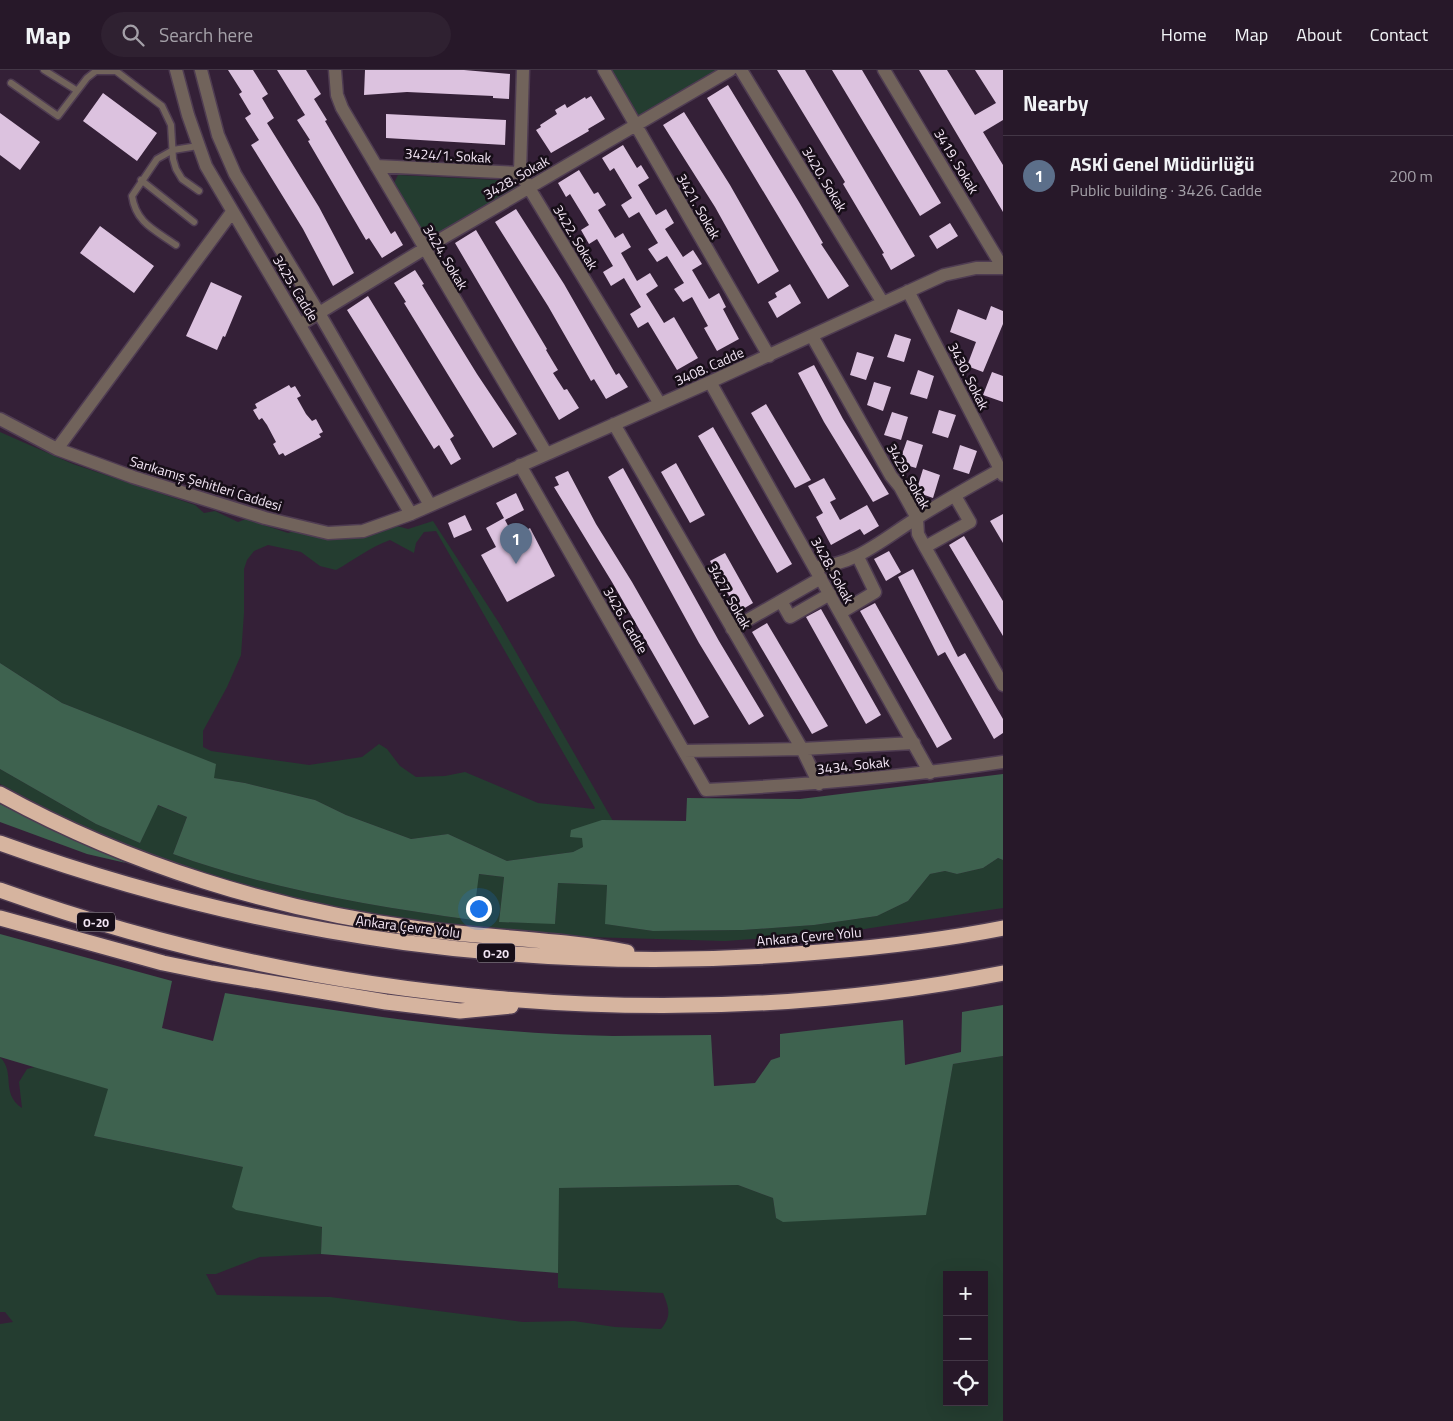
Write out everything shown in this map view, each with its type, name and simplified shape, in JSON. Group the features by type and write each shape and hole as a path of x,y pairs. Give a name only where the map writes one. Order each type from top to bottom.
{"highway":[{"path":"0,794 60,825 134,856 210,883 281,902 418,929 504,939 586,944 668,960"},
{"name":"Ankara Çevre Yolu","path":"0,843 132,887 274,922 411,945 520,956 668,960 758,957 895,945 1003,928"},
{"name":"O-20","path":"0,890 110,926 194,949 352,980 528,1001 684,1005 755,1003 896,990 1003,973"},
{"path":"0,918 163,963 386,1002 460,1011 565,1002"}],"street":[{"name":"3425. Cadde","path":"176,70 198,146 206,166 301,324 411,514"},
{"name":"3425. Cadde","path":"201,70 215,126 226,156 430,505"},
{"name":"3424. Sokak","path":"334,70 337,95 342,108 546,454"},
{"path":"520,173 524,70"},
{"name":"3421. Sokak","path":"604,70 768,356"},
{"name":"3428. Sokak","path":"301,324 528,187 730,70"},
{"name":"3420. Sokak","path":"741,70 882,303"},
{"name":"3419. Sokak","path":"884,70 1003,268"},
{"name":"3424/1. Sokak","path":"376,166 520,173"},
{"name":"3422. Sokak","path":"520,173 660,404"},
{"path":"57,449 232,212"},
{"name":"3408. Cadde","path":"430,505 710,382 944,275 976,268 1003,268"},
{"name":"3430. Sokak","path":"908,291 1002,472"},
{"name":"3429. Sokak","path":"812,336 891,476 900,487 917,518 918,534 924,547 1003,685"},
{"name":"3428. Sokak","path":"710,382 930,773"},
{"name":"Sarıkamış Şehitleri Caddesi","path":"0,419 57,449 193,497 264,518 328,532 363,531 411,514 430,505"},
{"name":"3427. Sokak","path":"614,424 802,749 819,784"},
{"name":"3426. Cadde","path":"520,465 706,790"},
{"path":"732,629 781,601 818,572 858,557 917,518 1002,472"},
{"path":"924,547 970,522 955,496"},
{"path":"840,613 875,592 858,557"},
{"path":"781,601 790,617 830,594"},
{"path":"684,751 802,749 914,743"},
{"name":"3434. Sokak","path":"706,790 819,784 930,773 1003,762"}],"lane":[{"path":"44,70 76,90"},
{"path":"11,84 58,116 76,90 96,71 116,71 162,106 171,125 172,150 176,169 182,179 199,191"},
{"path":"176,245 146,224 134,211 132,196 157,159 172,150 198,146"},
{"path":"142,180 194,222"}],"green space":[{"path":"610,70 721,70 643,114 635,116"},
{"path":"398,175 513,181 516,185 515,189 429,240 425,238 394,183"},
{"path":"0,432 73,464 195,505 204,513 215,511 238,522 246,519 288,533 298,530 347,539 397,526 408,529 433,521 501,626 613,821 595,823 591,826 585,835 584,847 573,852 507,861 448,834 411,839 346,815 315,800 245,783 213,778 215,764 62,703 0,663","holes":["436,531 595,808 538,803 465,772 445,776 416,777 400,766 387,749 379,744 362,757 309,765 211,751 203,747 203,731 227,687 241,655 244,613 244,569 247,560 254,551 268,545 301,552 320,566 336,570 390,540 414,553 416,543 424,532"]},
{"path":"0,663 62,703 216,764 214,778 245,783 315,800 346,815 411,839 448,834 507,861 573,852 583,847 582,838 570,837 571,830 602,820 686,821 687,798 800,799 1003,774 1003,860 998,858 983,868 957,874 945,871 930,874 908,901 877,916 814,925 743,930 653,931 605,924 607,885 558,883 555,924 499,922 504,877 479,874 473,920 321,895 246,877 173,854 187,817 158,805 140,843 96,824 0,769"},
{"path":"0,769 96,824 140,843 157,805 187,817 173,854 209,866 283,887 321,895 473,920 478,874 504,877 499,922 555,923 558,883 607,885 606,924 653,931 743,930 814,925 877,916 908,901 930,874 945,871 957,874 983,868 998,858 1003,860 1003,908 838,933 725,941 554,936 434,924 348,910 276,895 195,872 86,829 0,784"},
{"path":"0,804 126,863 87,854 0,822"},
{"path":"0,934 172,981 162,1028 213,1041 225,993 418,1022 467,1027 613,1036 711,1035 714,1086 755,1083 771,1060 780,1057 780,1034 903,1020 905,1065 961,1052 962,1012 1003,1005 1003,1056 953,1064 926,1215 783,1222 776,1218 773,1198 738,1185 559,1188 558,1273 321,1254 322,1227 236,1210 232,1207 243,1167 94,1136 108,1089 0,1057"},
{"path":"1003,1056 1003,1421 0,1421 0,1324 13,1322 5,1312 0,1312 0,1057 5,1063 12,1096 15,1102 22,1108 19,1082 27,1069 35,1067 109,1089 94,1136 243,1167 322,1228 321,1254 260,1257 216,1274 206,1274 217,1295 330,1297 523,1322 574,1321 615,1327 661,1329 668,1316 667,1303 663,1293 558,1288 558,1188 738,1185 773,1198 776,1218 925,1215 953,1064"}],"building":[{"path":"228,70 253,70 268,94 262,98 274,118 267,123 319,207 354,273 333,286 303,229 251,145 259,140 245,118 251,114 239,94 242,92"},
{"path":"277,70 306,70 321,94 314,99 327,120 325,121 391,234 395,231 403,245 382,258 369,238 366,240 297,120 305,115"},
{"path":"365,70 464,70 510,74 509,99 493,98 493,96 407,92 364,95"},
{"path":"777,70 805,70 915,256 891,270 882,254 884,253 843,184 845,182"},
{"path":"832,70 862,70 941,203 920,216"},
{"path":"919,70 947,70 975,115 996,103 975,70 1003,70 1003,120 983,132 1003,165 1003,212"},
{"path":"728,85 823,243 821,244 849,286 828,299 707,98"},
{"path":"103,93 157,133 137,161 83,121"},
{"path":"591,96 605,119 588,129 589,131 551,153 536,130 541,127 540,125 557,114 555,110 565,104 567,108 585,97 586,99"},
{"path":"684,112 730,185 779,271 758,284 715,207 663,125"},
{"path":"0,113 40,142 20,170 0,155"},
{"path":"386,114 506,120 505,145 386,138"},
{"path":"623,145 637,168 641,165 649,178 638,185 656,215 666,209 674,223 665,229 683,257 693,250 702,264 692,270 709,299 719,293 726,307 723,309 739,339 717,351 704,328 708,326 692,297 683,302 674,289 684,283 667,256 657,262 648,249 658,243 639,212 629,218 621,205 632,198 614,168 610,171 602,158"},
{"path":"579,170 594,194 598,192 606,205 598,210 615,238 623,233 631,247 621,253 637,281 650,273 658,286 646,294 664,323 674,317 698,358 677,370 648,322 638,328 630,314 641,307 624,278 611,286 603,272 613,266 597,239 589,244 581,230 589,225 570,194 566,197 558,183"},
{"path":"516,209 564,284 616,375 619,373 628,387 606,399 594,379 591,381 548,306 495,222"},
{"path":"950,223 958,236 937,249 929,236"},
{"path":"100,226 154,266 134,293 80,253"},
{"path":"476,230 547,349 558,370 553,373 564,390 567,389 579,408 559,420 455,243"},
{"path":"415,270 424,284 422,285 477,374 517,434 493,448 404,303 406,302 394,283"},
{"path":"211,282 242,296 225,337 223,336 217,350 186,336"},
{"path":"790,284 801,303 777,318 768,302 777,297 775,293"},
{"path":"368,296 454,436 450,439 461,459 451,465 439,445 434,449 347,310"},
{"path":"991,306 1003,311 1003,324 983,372 967,366 976,342 950,332 958,309 986,320"},
{"path":"895,334 911,339 904,362 887,357"},
{"path":"857,352 874,357 866,380 850,375"},
{"path":"814,365 843,419 889,494 873,502 824,422 798,373"},
{"path":"918,370 934,376 927,399 910,394"},
{"path":"992,372 1003,376 1003,402 983,395"},
{"path":"874,382 891,387 883,411 867,405"},
{"path":"289,385 291,388 295,386 301,396 297,398 306,414 312,421 316,419 323,432 319,434 321,437 285,456 283,453 279,455 273,444 276,442 267,425 262,418 259,420 253,410 257,408 255,404"},
{"path":"766,404 811,480 795,488 751,413"},
{"path":"939,410 956,415 948,438 932,433"},
{"path":"892,412 908,417 901,440 884,435"},
{"path":"713,427 792,564 777,573 698,436"},
{"path":"907,440 923,445 916,468 899,463"},
{"path":"960,445 977,451 969,474 953,469"},
{"path":"676,463 705,515 690,523 661,472"},
{"path":"623,468 719,641 764,716 749,725 699,643 608,477"},
{"path":"923,469 940,475 933,498 916,492"},
{"path":"568,471 596,524 632,582 709,717 694,725 612,582 554,487 559,485 555,477"},
{"path":"824,478 836,499 830,502 840,520 867,505 879,526 864,535 860,529 831,545 816,517 823,513 808,486"},
{"path":"516,493 524,510 505,520 514,537 530,528 555,576 507,602 481,555 496,547 486,528 504,518 496,503"},
{"path":"1003,514 1003,543 990,521"},
{"path":"465,515 472,530 454,538 448,523"},
{"path":"964,536 1003,601 1003,636 949,545"},
{"path":"889,551 901,572 886,581 874,559"},
{"path":"725,553 753,603 738,612 710,561"},
{"path":"913,569 958,657 965,653 1003,719 1003,733 994,739 945,652 938,656 898,577"},
{"path":"875,603 952,739 937,748 860,611"},
{"path":"821,609 881,715 866,724 806,617"},
{"path":"767,623 828,726 812,734 752,632"}],"place":[{"name":"ASKİ Genel Müdürlüğü","path":"516,564"}]}
